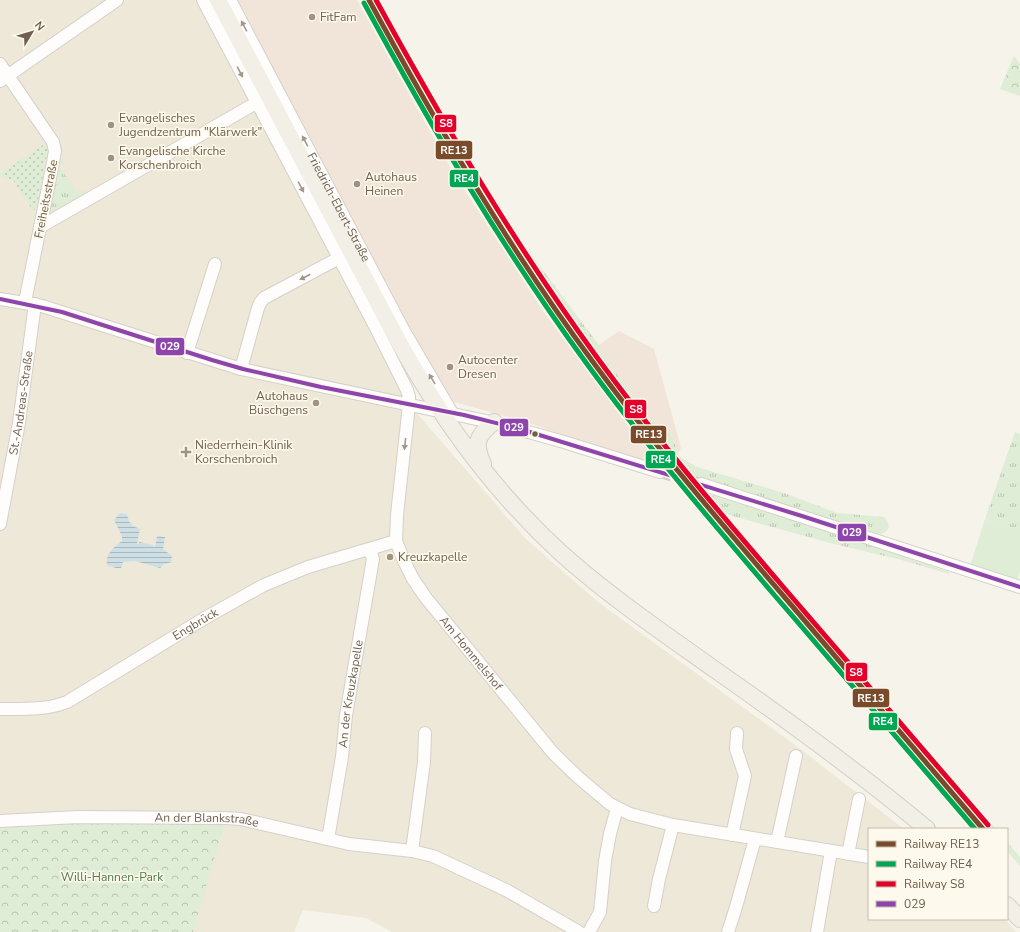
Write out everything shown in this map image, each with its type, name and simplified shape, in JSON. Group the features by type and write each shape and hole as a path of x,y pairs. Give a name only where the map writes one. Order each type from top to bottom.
{"main road":[{"path":"218,0 394,333 446,412 468,451 503,493 561,552 607,591 652,625 851,767 926,828"},
{"path":"488,475 481,460 478,442 481,434 494,422"},
{"path":"1008,906 1020,919"}],"street":[{"path":"4,78 117,0"},
{"name":"Friedrich-Ebert-Straße","path":"203,0 407,390 409,405"},
{"name":"Friedrich-Ebert-Straße","path":"230,0 446,412"},
{"name":"Freiheitsstraße","path":"0,64 4,78 48,134 55,147 40,227 30,303"},
{"path":"40,227 256,103"},
{"path":"241,369 258,308 262,300 339,258"},
{"path":"187,353 215,264"},
{"path":"0,299 30,303 241,369 494,422 660,472"},
{"name":"St.-Andreas-Straße","path":"0,524 1,510 18,423 30,303"},
{"name":"Am Hommelshof","path":"409,405 397,515 396,541 405,564 419,588 560,761 591,789 617,808 635,815 673,825 868,857"},
{"path":"701,484 1020,587"},
{"name":"Engbrück","path":"0,709 44,708 57,706 67,702 205,618 264,585 308,567 396,541"},
{"name":"An der Kreuzkapelle","path":"328,839 342,757 346,715 373,559 370,549"},
{"path":"412,851 424,762 425,733"},
{"path":"732,835 745,776 736,749 737,733"},
{"path":"777,842 796,756"},
{"path":"848,854 859,800"},
{"path":"589,932 600,912 606,854 617,808"},
{"name":"An der Blankstraße","path":"0,821 60,817 241,819 360,846 412,851 433,856 506,890 579,932"},
{"path":"654,906 659,878 673,825"},
{"path":"728,932 755,839"},
{"path":"817,932 831,851"}],"shaded area":[{"path":"0,0 202,0 408,403 526,539 598,602 795,745 903,828 868,828 868,920 1006,920 1016,932 392,932 366,918 303,910 294,932 193,932 0,816"},
{"path":"231,0 357,0 453,172 543,311 626,423 664,470 523,421 454,402 441,389"},
{"path":"619,331 654,349 681,448 678,454 671,432 662,435 599,350 599,345"},
{"path":"120,513 127,514 131,524 140,529 137,544 139,544 139,542 153,545 153,547 155,547 157,536 165,537 163,549 171,555 172,562 164,564 160,568 135,561 123,562 121,568 107,565 107,557 113,548 122,541 122,536 114,520"}],"green space":[{"path":"1014,56 1020,64 1020,96 1000,89"},
{"path":"46,143 48,150 36,210 32,209 13,180 0,176 0,174"},
{"path":"62,158 64,162 59,166 77,192 83,189 87,194 50,213 58,160"},
{"path":"503,217 599,345 599,350 662,435 671,432 678,454 683,459 697,467 784,493 837,513 884,517 889,527 888,529 884,533 876,534 696,480 699,491 629,406 579,337 516,245 500,219"},
{"path":"1015,432 1020,434 1020,531 985,519"},
{"path":"700,492 816,527 949,572 949,574 898,559 834,544 725,514 995,828 987,828 754,558"},
{"path":"985,519 1020,531 1020,571 1017,582 970,566"},
{"name":"Willi-Hannen-Park","path":"60,822 225,822 193,932 0,932 0,827"},
{"path":"1008,843 1020,857 1020,866 1008,852"}],"tunnel":[{"path":"660,472 701,484"}],"rail line":[{"name":"RE13","path":"369,0 447,139 475,185 532,274 593,362 616,393 712,512 982,828"},
{"name":"S8","path":"376,0 427,92 480,182 536,270 618,386 712,503 988,825"},
{"name":"RE4","path":"364,3 442,142 497,232 556,320 609,394 703,511 974,828"}],"transit line":[{"name":"029","path":"0,299 62,312 243,369 321,387 464,415 520,429 802,516 1020,587"}],"place":[{"name":"FitFam","path":"312,17"},
{"name":"Evangelisches Jugendzentrum \"Klärwerk\"","path":"111,125"},
{"name":"Evangelische Kirche Korschenbroich","path":"111,158"},
{"name":"Autohaus Heinen","path":"357,184"},
{"name":"Autocenter Dresen","path":"450,367"},
{"name":"Autohaus Büschgens","path":"316,403"},
{"name":"Niederrhein-Klinik Korschenbroich","path":"186,452"},
{"name":"Kreuzkapelle","path":"390,557"}]}
